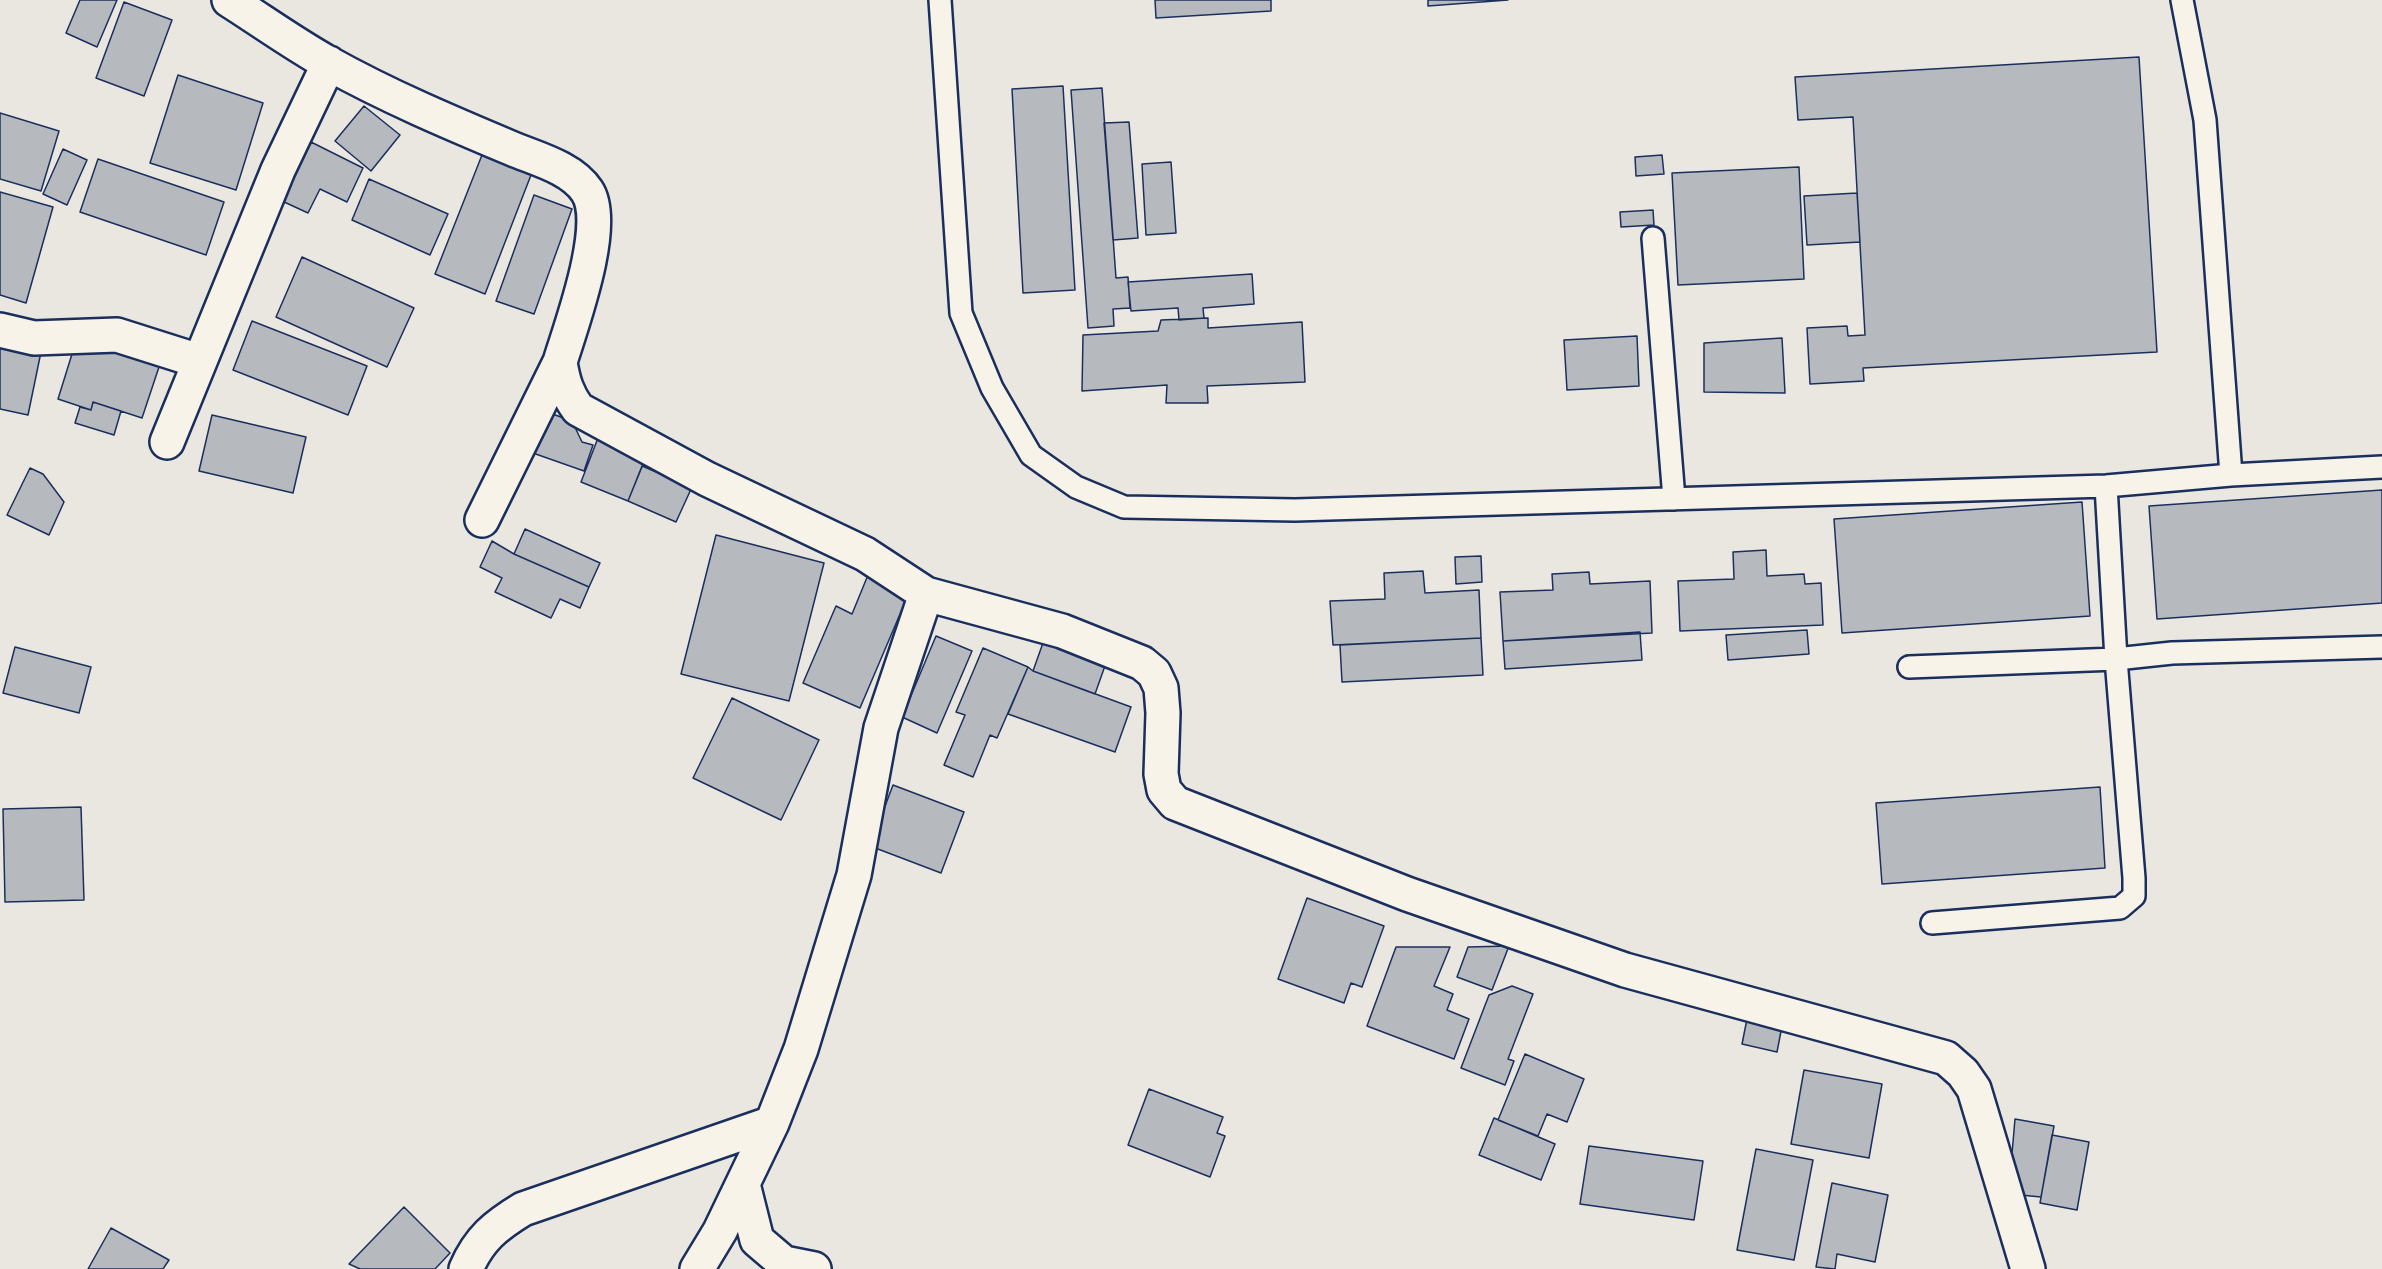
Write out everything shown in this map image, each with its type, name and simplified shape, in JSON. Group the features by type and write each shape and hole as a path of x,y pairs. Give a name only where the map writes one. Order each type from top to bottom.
{"street":[{"path":"228,0 329,63 460,127 545,162 570,175 588,192 595,215 591,252 560,362 483,520"},
{"path":"167,442 278,170 329,63"},
{"path":"0,330 34,338 117,335 199,361"},
{"path":"560,362 562,381 569,397 578,409 588,416 707,478 865,554 926,594 1062,631 1142,663 1154,673 1161,688 1163,713 1161,774 1164,790 1175,803 1407,894 1625,970 1946,1058 1963,1073 1974,1089 2028,1269"},
{"path":"697,1269 720,1232 772,1123 801,1049 854,875 881,728 926,594"},
{"path":"466,1269 474,1249 497,1225 523,1209 772,1123"},
{"path":"743,1184 757,1240 784,1263 814,1269"}],"lane":[{"path":"940,0 961,313 992,388 1031,455 1076,487 1124,507 1295,510 2106,486 2231,475 2382,467"},
{"path":"2182,0 2205,120 2231,475"},
{"path":"1653,238 1674,499"},
{"path":"1932,923 2120,908 2134,896 2116,659 2106,486"},
{"path":"1909,668 2116,659 2172,653 2382,647"}],"building":[{"path":"80,0 117,0 97,47 66,33"},
{"path":"1155,0 1271,0 1271,11 1156,18"},
{"path":"1428,0 1508,0 1428,6"},
{"path":"124,2 172,20 144,96 96,78"},
{"path":"2139,57 2157,352 1863,368 1864,381 1810,384 1807,328 1847,326 1848,336 1865,335 1853,117 1798,120 1795,77"},
{"path":"178,75 263,103 236,190 150,163"},
{"path":"1063,86 1075,290 1023,293 1012,89"},
{"path":"1102,88 1116,278 1128,277 1130,308 1113,309 1114,326 1088,328 1071,90"},
{"path":"364,106 400,135 371,171 335,141"},
{"path":"0,113 59,131 41,191 0,179"},
{"path":"1129,122 1138,238 1113,240 1104,123"},
{"path":"311,142 363,168 347,202 320,189 308,213 282,201"},
{"path":"63,149 87,160 67,205 43,194"},
{"path":"482,155 531,175 485,294 435,274"},
{"path":"1662,155 1664,174 1636,176 1635,157"},
{"path":"98,159 224,202 206,255 80,212"},
{"path":"1171,162 1176,233 1146,235 1142,164"},
{"path":"1799,167 1804,279 1678,285 1672,173"},
{"path":"369,179 448,214 430,255 352,220"},
{"path":"0,192 53,207 26,303 0,295"},
{"path":"1857,193 1860,242 1807,245 1804,196"},
{"path":"534,195 572,209 534,314 496,301"},
{"path":"1653,210 1654,225 1621,227 1620,212"},
{"path":"302,257 414,308 387,367 276,317"},
{"path":"1252,274 1254,304 1203,308 1204,318 1179,320 1178,308 1131,311 1128,282"},
{"path":"1208,318 1208,328 1302,322 1305,382 1207,386 1208,403 1166,403 1167,385 1082,391 1083,335 1158,331 1161,320"},
{"path":"252,321 367,366 348,415 233,370"},
{"path":"1637,336 1639,386 1567,390 1564,340"},
{"path":"77,338 161,361 142,418 93,402 91,410 58,399"},
{"path":"1782,338 1785,393 1704,392 1704,343"},
{"path":"0,344 41,352 28,415 0,409"},
{"path":"93,402 121,411 114,435 75,423 80,407 91,410"},
{"path":"544,411 572,421 582,442 593,445 584,471 530,452"},
{"path":"212,415 306,437 293,493 199,471"},
{"path":"598,438 646,457 628,501 581,482"},
{"path":"642,466 692,487 676,522 628,501"},
{"path":"30,468 43,474 64,502 49,535 7,515"},
{"path":"2382,490 2382,603 2157,619 2149,506"},
{"path":"2082,502 2090,616 1842,633 1834,519"},
{"path":"525,529 600,563 589,587 514,554"},
{"path":"716,535 824,563 789,701 681,674"},
{"path":"492,541 514,554 589,587 580,608 560,599 551,618 495,592 502,578 480,567"},
{"path":"1766,550 1767,576 1804,574 1805,584 1821,583 1823,625 1680,631 1678,581 1734,579 1733,552"},
{"path":"1481,556 1482,582 1456,584 1455,557"},
{"path":"1423,571 1425,593 1479,590 1481,638 1333,645 1330,601 1385,599 1384,573"},
{"path":"1589,572 1590,584 1650,581 1652,633 1503,641 1500,592 1553,590 1552,574"},
{"path":"868,575 909,593 860,708 803,683 836,606 852,614"},
{"path":"1807,630 1809,654 1728,660 1726,635"},
{"path":"1640,632 1642,660 1505,669 1503,641"},
{"path":"936,636 972,651 937,733 902,717"},
{"path":"1481,638 1483,675 1342,682 1340,645"},
{"path":"1044,640 1106,663 1095,694 1033,671"},
{"path":"15,647 91,667 79,713 3,693"},
{"path":"983,648 1028,667 997,738 990,735 973,777 944,765 965,715 956,712"},
{"path":"1028,667 1033,671 1131,707 1115,752 1008,714"},
{"path":"732,698 819,740 781,820 693,778"},
{"path":"893,785 964,812 941,873 870,846"},
{"path":"2100,787 2105,868 1882,884 1876,803"},
{"path":"81,807 84,900 5,902 3,809"},
{"path":"1307,898 1384,926 1362,987 1351,983 1344,1003 1278,979"},
{"path":"1509,946 1492,990 1457,977 1468,947"},
{"path":"1396,947 1450,947 1434,986 1453,994 1447,1010 1469,1019 1454,1059 1367,1026"},
{"path":"1512,986 1533,994 1508,1059 1514,1061 1505,1085 1461,1068 1489,995"},
{"path":"1747,1019 1782,1026 1777,1052 1742,1044"},
{"path":"1525,1054 1584,1079 1567,1122 1547,1114 1538,1136 1498,1120"},
{"path":"1804,1070 1882,1084 1869,1158 1791,1144"},
{"path":"1149,1089 1223,1117 1217,1133 1225,1136 1210,1177 1128,1145"},
{"path":"1494,1118 1555,1144 1541,1180 1479,1155"},
{"path":"2015,1119 2054,1126 2041,1197 2020,1195 2011,1165"},
{"path":"2052,1135 2089,1142 2077,1210 2040,1203"},
{"path":"1589,1146 1703,1161 1694,1220 1580,1204"},
{"path":"1756,1149 1813,1160 1794,1260 1737,1250"},
{"path":"1832,1183 1888,1195 1875,1262 1837,1254 1835,1269 1816,1267"},
{"path":"404,1207 450,1253 435,1269 360,1269 349,1264"},
{"path":"111,1228 169,1260 163,1269 88,1269"}]}
